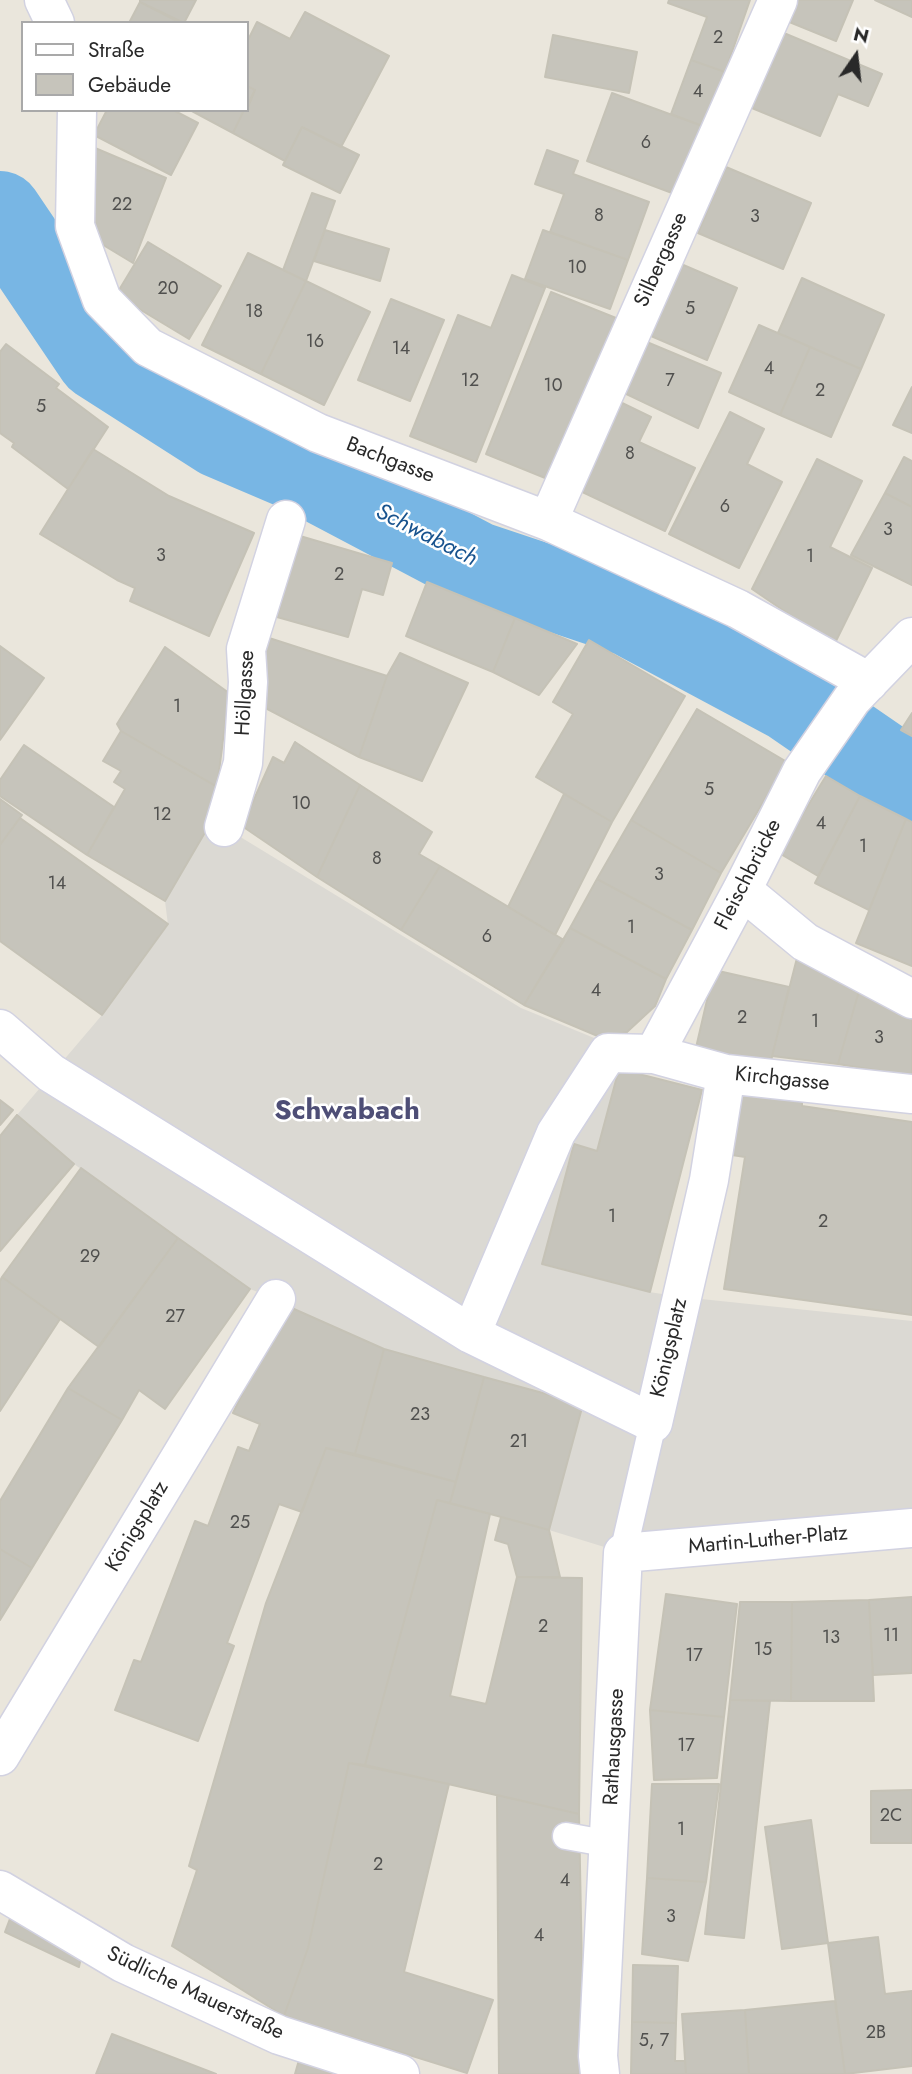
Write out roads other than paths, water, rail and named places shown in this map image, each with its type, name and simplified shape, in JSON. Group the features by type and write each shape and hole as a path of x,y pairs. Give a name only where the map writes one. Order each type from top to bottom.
{"street":[{"path":"44,0 54,21"},
{"name":"Silbergasse","path":"548,521 778,0"},
{"name":"Bachgasse","path":"77,112 75,226 102,300 148,347 318,433 548,521 738,609 861,691"},
{"name":"Höllgasse","path":"224,827 243,763 248,682 246,649 286,520"},
{"name":"Fleischbrücke","path":"654,1054 802,771 861,691 912,637"},
{"path":"742,890 805,942 912,999"},
{"name":"Königsplatz","path":"0,1029 51,1073 471,1334 653,1423 709,1180 726,1074"},
{"path":"471,1334 556,1133 608,1053 654,1054"},
{"name":"Kirchgasse","path":"654,1054 726,1074 912,1094"},
{"name":"Königsplatz","path":"0,1756 276,1299"},
{"name":"Martin-Luther-Platz","path":"623,1553 912,1528"},
{"name":"Rathausgasse","path":"600,2074 597,2056 623,1553"},
{"name":"Südliche Mauerstraße","path":"0,1890 123,1963 279,2035 400,2074"}],"lane":[{"name":"Rathausgasse","path":"623,1553 653,1423"},
{"path":"566,1836 610,1844"}],"waterway":[{"name":"Schwabach","path":"0,213 98,358 220,436 295,468 475,563 631,615 790,700 912,784"}],"district":[{"name":"Schwabach","path":"347,1112"}]}
